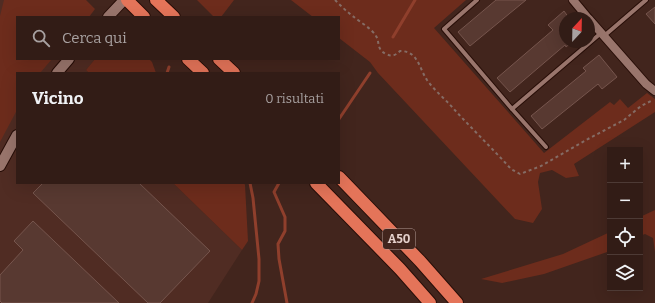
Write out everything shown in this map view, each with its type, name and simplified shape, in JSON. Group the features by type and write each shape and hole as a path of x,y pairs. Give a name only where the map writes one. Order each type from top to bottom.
{"highway":[{"path":"125,0 143,16"},
{"path":"156,0 173,16"},
{"path":"189,60 202,72"},
{"path":"220,60 233,72"},
{"name":"A50","path":"340,178 457,303"},
{"name":"A50","path":"317,184 394,263 430,303"}],"street":[{"path":"109,16 125,0"},
{"path":"573,0 584,12"},
{"path":"595,26 646,84 655,91"},
{"path":"58,72 68,60"},
{"path":"0,166 16,137"}],"lane":[{"path":"477,0 444,29 546,147"},
{"path":"512,109 646,0"}],"path":[{"path":"335,0 376,36 382,51 387,55 392,56 400,51 411,54 416,59 427,80 511,169 520,174 541,166 624,120 641,106 655,99"}],"shaded area":[{"path":"0,0 50,0 19,16 16,16 16,60 94,60 86,70 88,72 16,72 16,184 174,184 242,250 208,303 0,303"},
{"path":"4,0 86,0 95,9 90,16 16,16 16,60 51,60 41,72 16,72 16,112 0,142 0,16"},
{"path":"197,0 234,0 222,16 213,16"},
{"path":"291,0 466,0 434,28 544,153 610,102 614,105 620,99 628,108 647,93 655,99 655,112 574,164 579,176 566,178 552,170 540,173 538,182 542,209 533,223 515,219 378,73 370,62 340,39 340,16 312,16"},
{"path":"94,60 150,60 156,72 88,72 86,70"},
{"path":"174,184 244,184 248,241 242,250"},
{"path":"655,210 655,252 653,238 645,234 643,235 643,216"},
{"path":"607,233 607,252 544,274 502,283 481,279 563,254"}],"building":[{"path":"496,0 526,0 470,46 458,32"},
{"path":"655,7 655,24 646,14"},
{"path":"559,15 559,48 561,48 510,92 497,78 553,30 548,25"},
{"path":"599,55 617,77 602,89 598,84 542,129 531,116 586,71 583,68"},
{"path":"42,184 140,184 210,251 160,303 148,303 33,193"},
{"path":"33,221 119,303 2,303 0,301 0,275 23,250 14,241"}],"waterway":[{"path":"393,37 415,0"},
{"path":"167,72 169,67"},
{"path":"340,118 370,73"},
{"path":"250,184 259,259 259,281 252,303"},
{"path":"278,184 274,192 285,217 285,231 278,244 279,259 287,303"}]}
